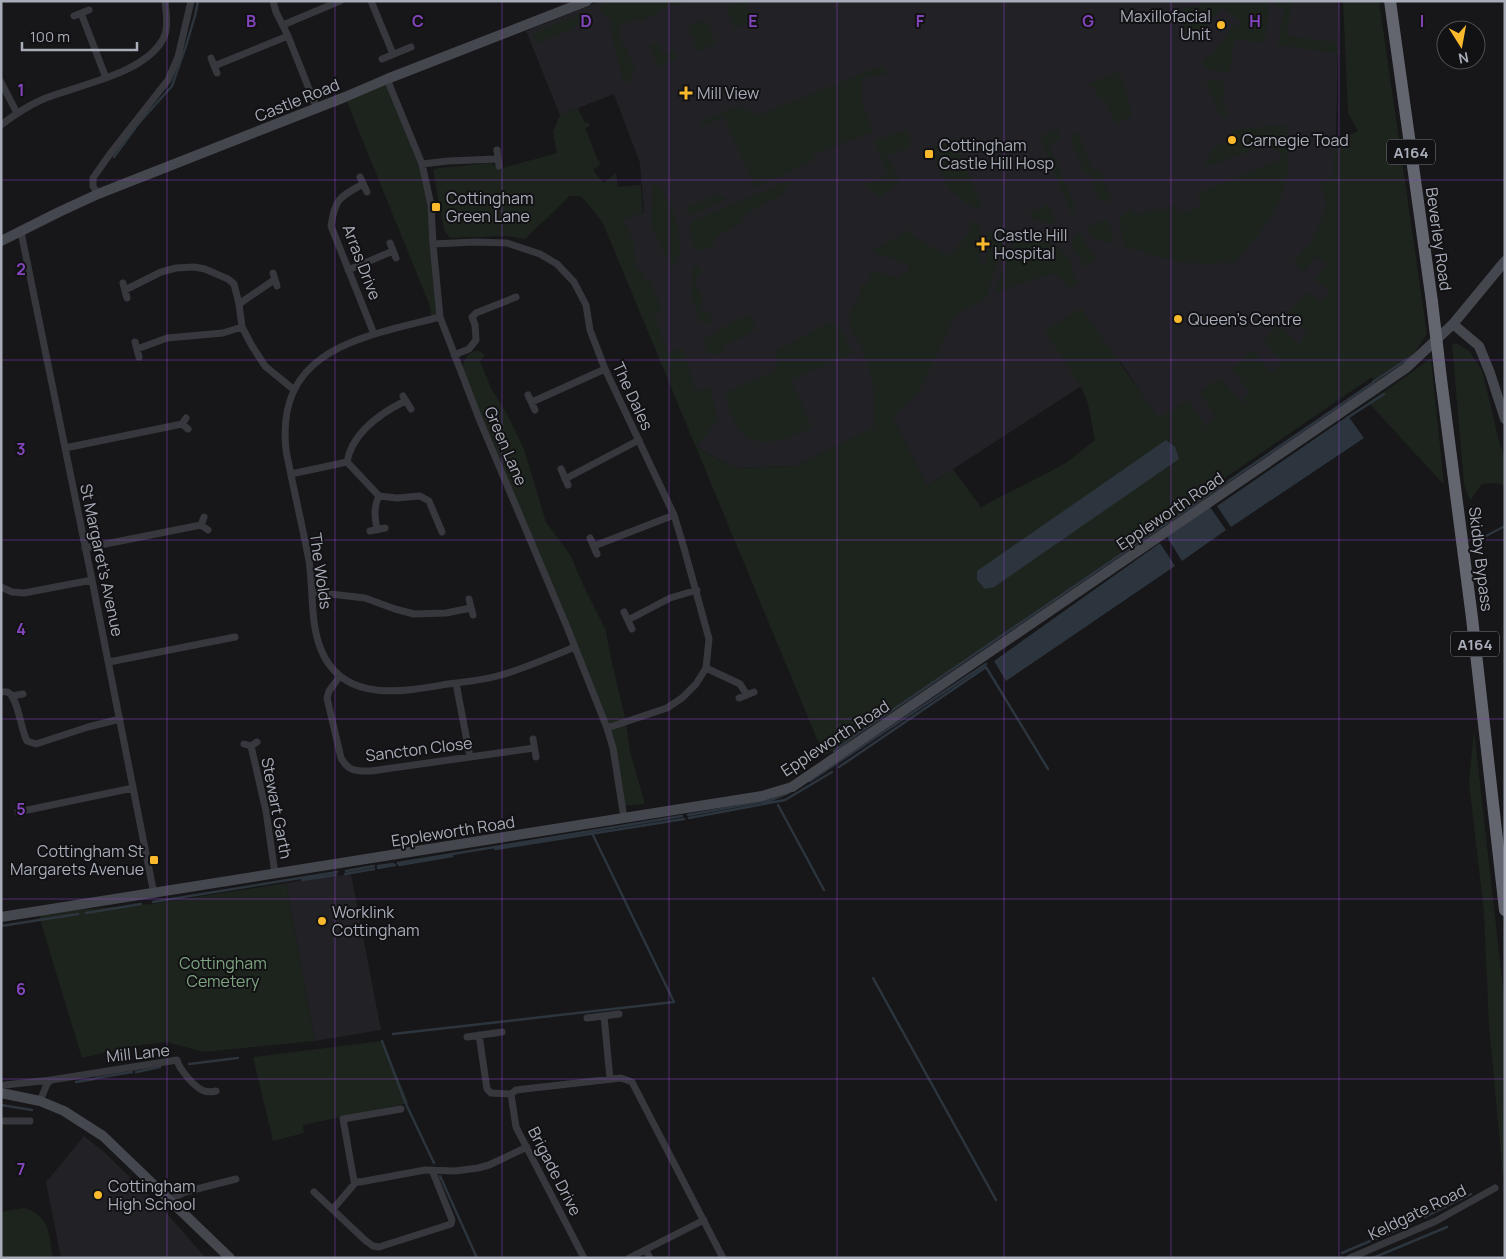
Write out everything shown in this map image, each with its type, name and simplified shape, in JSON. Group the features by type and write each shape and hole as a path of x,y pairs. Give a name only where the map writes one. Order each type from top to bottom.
{"highway":[{"name":"Beverley Road","path":"1390,1 1432,302"},
{"name":"Skidby Bypass","path":"1432,302 1472,618 1505,910"}],"street":[{"path":"1,125 17,113 42,100 106,78 141,62 158,48 164,38 166,26 165,1"},
{"path":"98,194 93,178 168,80 178,57 191,1"},
{"path":"273,1 317,109"},
{"path":"283,25 340,1"},
{"path":"371,1 393,54"},
{"name":"Castle Road","path":"1,241 98,194 587,1"},
{"path":"89,10 78,14 106,78"},
{"path":"214,66 288,36"},
{"path":"382,59 411,47"},
{"path":"210,58 217,74"},
{"name":"Green Lane","path":"387,79 422,164 430,205 440,317 480,420 607,728 613,748 624,818"},
{"path":"1,82 17,113"},
{"path":"422,164 448,161 499,163 498,150"},
{"name":"Arras Drive","path":"367,192 362,180 342,195 334,208 331,226 374,334"},
{"name":"St Margaret's Avenue","path":"21,232 109,662 154,894"},
{"path":"390,243 396,258"},
{"name":"The Dales","path":"432,244 507,243 540,254 557,264 574,282 586,305 590,330 605,368 674,515 709,639 706,668 696,684 682,698 667,708 607,728"},
{"path":"348,270 393,251"},
{"name":"Eppleworth Road","path":"1,917 762,796 792,787 1406,368 1453,324 1505,261"},
{"path":"128,298 124,286 176,268 205,268 228,279 234,284 242,327 265,366 293,389"},
{"path":"239,304 275,280"},
{"path":"454,355 469,349 476,340 475,325 472,317 476,313 516,297"},
{"name":"The Wolds","path":"440,317 374,334 348,343 316,361 305,372 293,389 285,415 284,433 309,561 314,622 325,658 340,676 367,689 393,692 500,676 575,647"},
{"path":"1453,324 1479,346 1505,419"},
{"path":"137,349 167,338 223,333 242,327"},
{"path":"532,402 605,368"},
{"path":"528,395 535,410"},
{"path":"347,462 355,443 370,422 404,399 411,409"},
{"path":"64,448 185,424"},
{"path":"561,469 567,482 639,440"},
{"path":"291,474 347,462"},
{"path":"347,462 379,496 397,498 420,496 429,501 443,526"},
{"path":"379,496 375,504 374,531 385,528"},
{"path":"594,546 674,515"},
{"path":"201,525 204,517"},
{"path":"85,548 201,525 208,530"},
{"path":"590,538 597,554"},
{"path":"1,587 12,592 24,593 92,580"},
{"path":"628,620 670,598 696,590"},
{"path":"313,592 365,598 414,614 472,611 469,598"},
{"path":"624,612 632,629"},
{"path":"109,662 235,636"},
{"path":"706,668 740,684 751,694 739,698"},
{"name":"Sancton Close","path":"340,676 329,691 327,698 341,758 346,766 356,771 371,771 534,748"},
{"path":"456,683 470,757"},
{"path":"1,692 10,693 23,733 27,740 36,744 88,726 120,719"},
{"path":"12,696 24,694"},
{"path":"533,739 536,757"},
{"name":"Stewart Garth","path":"251,744 266,811 276,874"},
{"path":"18,812 133,788"},
{"path":"587,1018 619,1014"},
{"path":"604,1016 610,1080"},
{"path":"467,1036 502,1032"},
{"path":"478,1035 487,1089 491,1093 511,1094 516,1090 621,1078 632,1082 723,1258"},
{"name":"Mill Lane","path":"3,1089 177,1060 181,1070 200,1089 216,1092"},
{"path":"40,1101 47,1084 51,1080"},
{"path":"3,1089 64,1111 103,1136 230,1258"},
{"name":"Brigade Drive","path":"511,1094 516,1127 584,1258"},
{"path":"356,1182 353,1180 343,1119 401,1110"},
{"path":"1,1121 30,1121"},
{"path":"333,1209 356,1182 432,1170 478,1168 496,1162 527,1147"},
{"path":"314,1192 366,1241 373,1246 379,1247 448,1226 452,1220 432,1170"},
{"path":"170,1200 186,1192 236,1179"},
{"name":"Keldgate Road","path":"1350,1258 1436,1221 1495,1188"},
{"path":"629,1258 704,1220"},
{"path":"646,1250 650,1258"}],"shaded area":[{"name":"Castle Hill Hospital","path":"601,1 1339,1 1335,176 1360,266 1206,491 1120,361 927,486 893,418 797,466 734,468 696,447 603,223 644,213 640,163 614,94 560,115 526,31"},
{"path":"1348,416 1364,438 1231,527 1217,506"},
{"path":"1166,440 1175,447 1179,459 994,587 985,589 977,580 977,571"},
{"path":"1210,507 1226,530 1182,561 1167,537"},
{"path":"1160,543 1175,566 1006,681 994,661"},
{"path":"351,874 381,1030 315,1041 286,883"},
{"name":"Cottingham High School","path":"84,1136 104,1152 161,1207 206,1258 61,1258 46,1182"}],"green space":[{"path":"608,1 688,1 659,10 659,13 640,22 638,18 619,26 620,31 618,32 624,46 626,46 636,72 632,74 630,81 624,82 610,29 613,25 609,18 604,16 600,10 600,6"},
{"path":"739,1 745,1 753,21 735,29 726,7"},
{"path":"1206,1 1270,1 1264,43 1234,39 1230,73 1206,69 1203,66 1203,61 1216,50 1235,23 1239,26 1242,22 1222,7 1199,36 1189,36 1175,14 1191,6 1198,7"},
{"path":"1273,1 1292,1 1287,36 1334,42 1340,54 1278,45 1284,7 1275,6 1276,2"},
{"path":"1343,1 1379,1 1427,334 1413,355 1374,382 1372,377 1206,491 1208,495 824,756 603,223 581,196 570,196 525,239 507,236 450,238 444,230 433,170 491,163 499,169 557,153 553,132 560,115 578,108 585,123 588,122 590,126 585,128 601,164 593,170 603,183 616,173 618,187 641,185 643,213 622,219 633,239 636,270 641,271 646,282 650,280 662,312 654,315 668,353 682,348 696,391 710,386 718,420 696,447 734,468 797,466 874,427 875,409 870,372 849,323 849,315 859,297 861,285 867,286 871,270 900,279 903,272 907,273 909,264 876,254 873,250 899,236 906,230 924,243 949,256 973,229 969,226 972,221 981,227 980,263 986,263 986,230 996,235 1003,242 987,297 955,316 920,390 893,418 927,486 953,469 981,507 1066,463 1095,440 1088,404 1081,387 1045,331 1081,308 1159,418 1188,400 1206,427 1216,417 1200,392 1220,378 1241,403 1250,393 1232,369 1252,351 1272,373 1282,362 1263,341 1278,325 1299,344 1303,340 1302,338 1307,332 1288,314 1307,292 1321,302 1330,291 1315,280 1327,264 1315,257 1304,272 1293,264 1305,247 1308,248 1325,212 1326,203 1320,182 1334,176 1335,142 1358,131 1348,113"},
{"path":"580,14 584,17 579,19 578,24 574,28 537,43 533,34"},
{"path":"703,20 707,23 716,44 698,51 693,46 696,40 689,33 692,24"},
{"path":"658,42 663,54 674,50 677,59 658,67 649,45"},
{"path":"878,67 885,67 887,74 862,78 862,102 873,132 814,154 812,161 755,188 724,117 701,127 702,121 737,106 759,115"},
{"path":"1119,71 1132,116 1116,125 1104,99 1100,100 1093,86 1090,87 1089,84"},
{"path":"387,79 422,164 431,205 440,317 431,319 430,306 345,97"},
{"path":"1209,80 1224,81 1223,103 1229,117 1224,118 1219,114 1206,82"},
{"path":"1289,126 1287,137 1288,169 1281,197 1260,233 1232,265 1228,262 1195,265 1195,261 1186,264 1146,253 1142,250 1125,247 1119,221 1121,217 1132,209 1136,216 1156,208 1158,212 1175,205 1179,215 1201,206 1198,198 1200,196 1199,193 1282,159 1278,150 1270,149 1268,144 1215,164 1203,166 1213,150 1228,139 1234,130"},
{"path":"908,129 910,147 887,156 900,181 878,198 874,190 871,191 866,184 888,175 874,141"},
{"path":"1057,129 1061,139 1049,145 1075,207 1075,213 1072,215 1040,137"},
{"path":"1077,131 1094,172 1099,170 1112,200 1104,202 1100,200 1088,173 1085,174 1071,139 1072,134"},
{"path":"954,138 982,207 975,210 949,189 933,158 932,148"},
{"path":"788,181 789,184 783,194 740,217 743,222 718,235 711,248 697,250 693,246 689,225 693,221"},
{"path":"653,184 661,189 666,196 677,225 680,252 676,263 670,267 651,224"},
{"path":"719,194 727,199 691,215 685,208"},
{"path":"1048,204 1056,222 1047,225 1046,221 1039,221 1039,219 1034,221 1030,211 1042,208"},
{"path":"1105,219 1111,227 1114,244 1093,238 1086,228"},
{"path":"1079,232 1096,259 1085,267 1072,245 1075,236"},
{"path":"1015,242 1046,242 1059,247 1070,261 1074,276 1078,282 1069,290 1056,273 994,294 1012,244"},
{"path":"698,265 702,273 696,276 698,280 695,283 703,298 700,305 702,311 709,312 714,321 708,324 701,322 691,295 693,267"},
{"path":"750,316 756,329 723,347 724,351 715,356 713,352 709,354 704,340 705,337 738,319"},
{"path":"834,322 839,325 853,353 791,380 812,428 780,440 767,442 755,440 745,435 737,426 730,412 726,392 775,371 778,361 774,352 828,323"},
{"path":"1456,343 1469,351 1482,370 1500,445 1505,457 1505,485 1496,483 1482,484 1470,501 1464,485 1452,344"},
{"path":"475,351 485,355 480,361 491,388 506,412 524,449 546,522 571,556 606,631 626,721 630,752 645,804 621,806 613,748 460,372 469,354"},
{"path":"1431,358 1444,485 1368,402"},
{"path":"1474,730 1505,1005 1505,1174 1503,1176 1489,1025 1484,914 1469,782"},
{"name":"Cottingham Cemetery","path":"286,883 315,1041 204,1052 166,1042 128,1047 82,1058 38,913 152,904"},
{"path":"382,1041 409,1103 303,1125 304,1133 273,1141 253,1057"},
{"path":"24,1208 33,1211 44,1221 49,1234 53,1258 1,1258 1,1212"}],"waterway":[{"path":"114,157 139,123 172,86 186,46 198,1"},
{"path":"1373,382 1412,356"},
{"path":"853,737 1374,382"},
{"path":"1347,418 1384,394"},
{"path":"1484,537 1505,526"},
{"path":"810,781 986,664"},
{"path":"839,767 986,667 1048,769"},
{"path":"834,751 853,737"},
{"path":"689,818 785,800 832,772"},
{"path":"688,815 771,800 788,793"},
{"path":"778,805 824,890"},
{"path":"398,863 682,816"},
{"path":"495,849 684,819"},
{"path":"393,1034 674,1002 592,833"},
{"path":"399,865 452,856"},
{"path":"378,866 393,864"},
{"path":"378,868 395,865"},
{"path":"346,871 374,866"},
{"path":"345,874 374,869"},
{"path":"153,902 337,872"},
{"path":"302,880 336,875"},
{"path":"86,913 141,904"},
{"path":"1,926 78,914"},
{"path":"873,978 996,1200"},
{"path":"382,1041 406,1104 434,1163"},
{"path":"189,1064 238,1058"},
{"path":"136,1072 160,1067"},
{"path":"96,1078 132,1072"},
{"path":"76,1082 94,1079"},
{"path":"1,1105 32,1110"},
{"path":"440,1176 477,1258"},
{"path":"1425,1217 1471,1194"},
{"path":"1342,1253 1410,1224"},
{"path":"1373,1258 1447,1227"}],"place":[{"name":"Maxillofacial Unit","path":"1221,25"},
{"name":"Mill View","path":"686,93"},
{"name":"Carnegie Toad","path":"1232,140"},
{"name":"Cottingham Castle Hill Hosp","path":"929,154"},
{"name":"Cottingham Green Lane","path":"436,207"},
{"name":"Castle Hill Hospital","path":"983,244"},
{"name":"Queen's Centre","path":"1178,319"},
{"name":"Cottingham St Margarets Avenue","path":"154,860"},
{"name":"Worklink Cottingham","path":"322,921"},
{"name":"Cottingham High School","path":"98,1195"}]}
